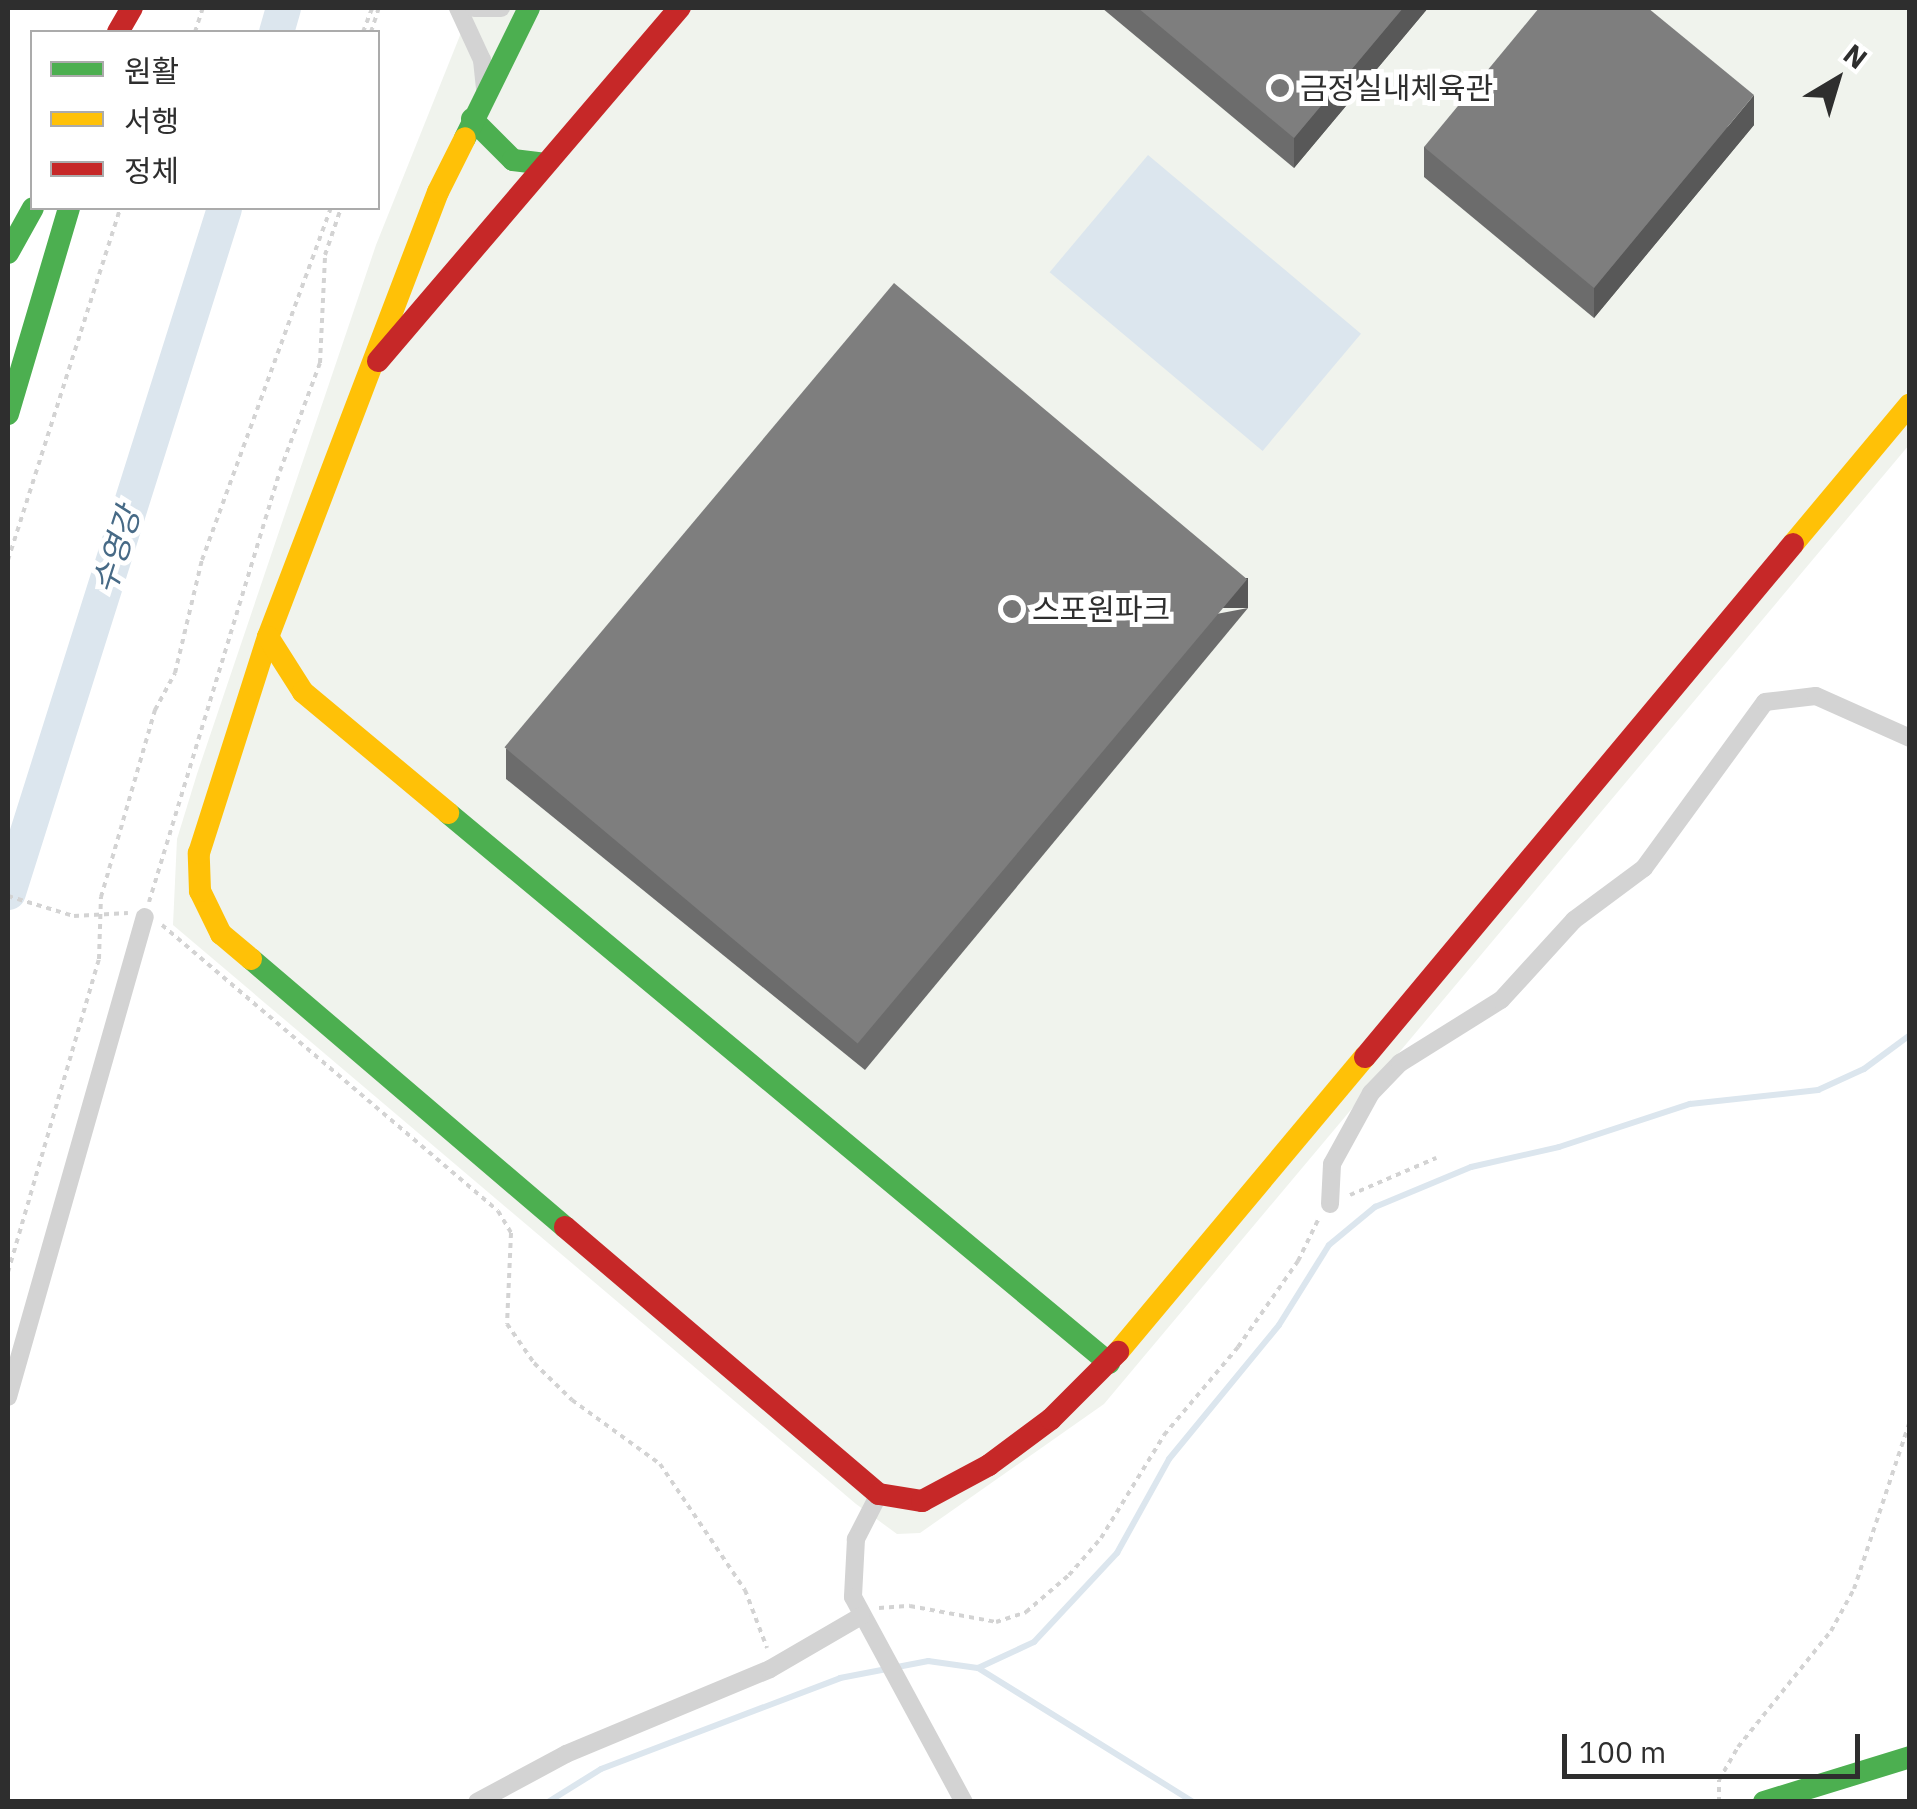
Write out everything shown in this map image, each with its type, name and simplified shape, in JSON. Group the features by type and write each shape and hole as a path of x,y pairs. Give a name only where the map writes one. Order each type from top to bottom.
{"main road":[{"path":"118,30 132,8"},
{"path":"530,8 472,119 364,378 268,637 199,853 200,891 221,934 879,1494 922,1501 989,1465 1051,1419 1109,1363 1910,404"},
{"path":"364,378 674,11"},
{"path":"472,119 513,160 544,164"},
{"path":"8,254 32,210"},
{"path":"8,414 68,210"},
{"path":"268,637 303,692 1109,1363"},
{"path":"1764,1802 1910,1757"}],"street":[{"path":"458,8 482,60 486,91"},
{"path":"474,8 501,8"},
{"path":"1330,1204 1332,1164 1371,1094 1400,1063 1501,1000 1574,920 1644,868 1765,702 1816,696 1910,738"},
{"path":"8,1397 144,921"},
{"path":"879,1494 856,1539 851,1573 864,1622 964,1802"},
{"path":"476,1802 566,1754 778,1664 864,1622"}],"path":[{"path":"8,560 119,210"},
{"path":"8,1272 99,958 98,914 155,710 175,673 202,560 330,210"},
{"path":"144,921 280,471 320,364 325,255 339,210"},
{"path":"8,896 74,916 125,910 144,921 498,1211 511,1234 507,1324 534,1364 572,1400 660,1464 745,1590 778,1664"},
{"path":"864,1622 882,1607 910,1606 996,1622 1026,1612 1068,1575 1101,1538 1164,1435 1248,1332 1330,1204 1436,1158"},
{"path":"1719,1802 1719,1780 1738,1747 1831,1631 1854,1588 1910,1421"}],"shaded area":[{"name":"스포원파크","path":"471,8 1909,8 1909,445 1104,1404 920,1533 897,1534 856,1504 173,925 177,839 197,774 376,245"},
{"path":"1148,155 1361,334 1263,451 1050,272"}],"building":[{"name":"금정실내체육관","path":"1138,8 1403,8 1294,138"},
{"path":"1539,8 1648,8 1754,95 1594,288 1424,147"},
{"path":"894,283 1247,579 858,1044 504,747"}],"waterway":[{"name":"수영강","path":"277,30 283,8"},
{"name":"수영강","path":"8,892 223,210"},
{"path":"548,1802 601,1769 840,1678 928,1661 978,1668 1034,1642 1117,1553 1169,1459 1279,1325 1329,1245 1375,1207 1471,1167 1559,1147 1690,1104 1818,1090 1864,1069 1910,1035"},
{"path":"978,1668 1193,1802"}],"traffic: fast":[{"path":"465,138 529,8"},
{"path":"472,119 513,160 544,164"},
{"path":"8,253 32,210"},
{"path":"8,414 68,210"},
{"path":"448,813 1109,1363"},
{"path":"251,959 565,1227"},
{"path":"1764,1802 1910,1757"}],"traffic: slow":[{"path":"268,637 438,192 465,138"},
{"path":"1793,544 1910,404"},
{"path":"251,959 221,934 200,891 199,853 268,637 303,692 448,813"},
{"path":"1118,1352 1365,1057"}],"traffic: jam":[{"path":"119,30 132,8"},
{"path":"378,361 680,8"},
{"path":"1365,1057 1793,544"},
{"path":"565,1227 879,1494 922,1501 989,1465 1051,1419 1118,1352"}],"place":[{"name":"금정실내체육관","path":"1280,88"},
{"name":"스포원파크","path":"1012,609"}]}
